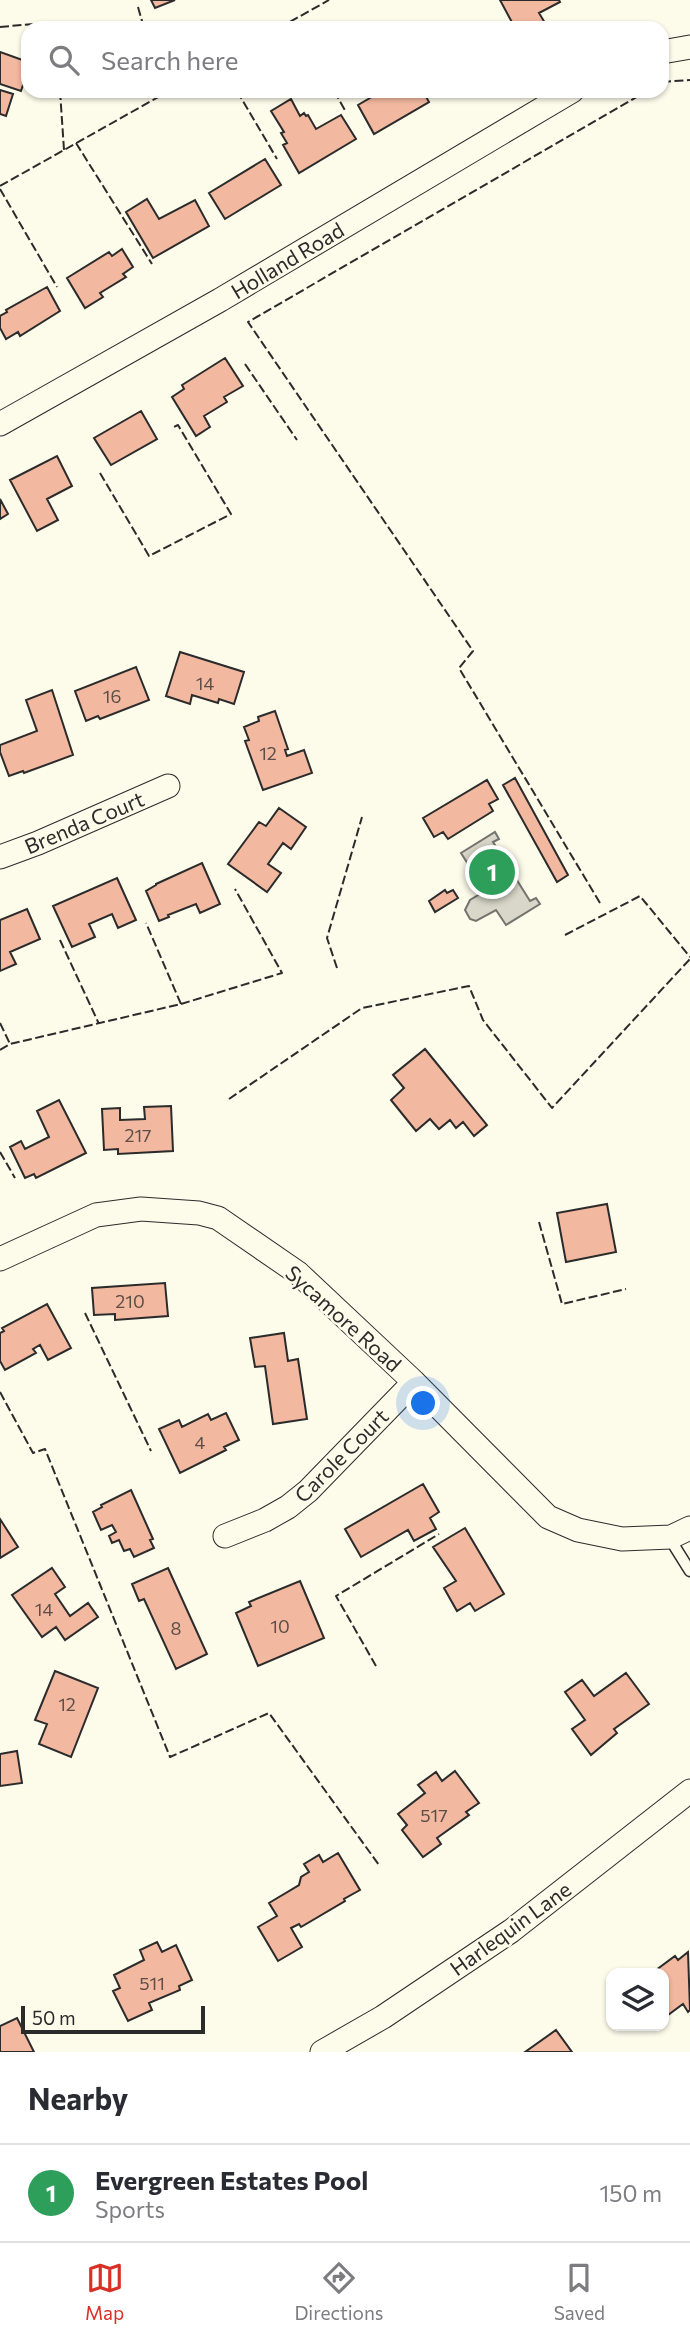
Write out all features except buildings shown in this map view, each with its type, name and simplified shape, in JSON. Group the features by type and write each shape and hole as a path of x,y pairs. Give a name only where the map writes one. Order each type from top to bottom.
{"street":[{"path":"669,51 690,47"},
{"name":"Holland Road","path":"0,424 232,293 560,98"},
{"name":"Brenda Court","path":"0,857 169,786"},
{"name":"Sycamore Road","path":"0,1259 96,1215 141,1209 200,1213 218,1218 298,1273 414,1382 548,1517 578,1530 622,1539 681,1532"},
{"name":"Carole Court","path":"225,1536 265,1520 308,1491 414,1382"},
{"name":"Harlequin Lane","path":"322,2052 383,2017 511,1931 690,1791"}],"lane":[{"path":"681,1532 675,1547 690,1571"}],"shaded area":[{"path":"495,832 499,839 493,842 530,901 536,898 540,904 506,925 496,910 476,921 470,919 465,910 470,900 485,891 461,853"}],"fence":[{"path":"292,21 329,0"},
{"path":"138,7 142,21"},
{"path":"0,27 21,25"},
{"path":"669,82 690,80"},
{"path":"60,98 64,150"},
{"path":"0,186 157,98"},
{"path":"241,98 277,159"},
{"path":"338,98 346,112"},
{"path":"600,903 459,668 473,651 248,322 635,98"},
{"path":"76,143 152,264"},
{"path":"0,189 57,287"},
{"path":"245,364 297,440"},
{"path":"100,473 149,556 231,514 178,425 172,428"},
{"path":"337,968 327,938 362,817"},
{"path":"181,1004 282,973 235,889"},
{"path":"565,935 640,896 690,957"},
{"path":"0,1050 10,1044 181,1004 146,923"},
{"path":"60,940 99,1024"},
{"path":"229,1099 362,1008 469,986 483,1020 552,1108 690,959"},
{"path":"0,1023 10,1044"},
{"path":"0,1152 15,1178"},
{"path":"539,1222 562,1304 626,1289"},
{"path":"85,1313 151,1451"},
{"path":"0,1392 33,1453 45,1449 170,1757 269,1713 379,1865"},
{"path":"376,1666 336,1596 439,1534"}],"place":[{"name":"Evergreen Estates Pool","path":"492,872"}]}
